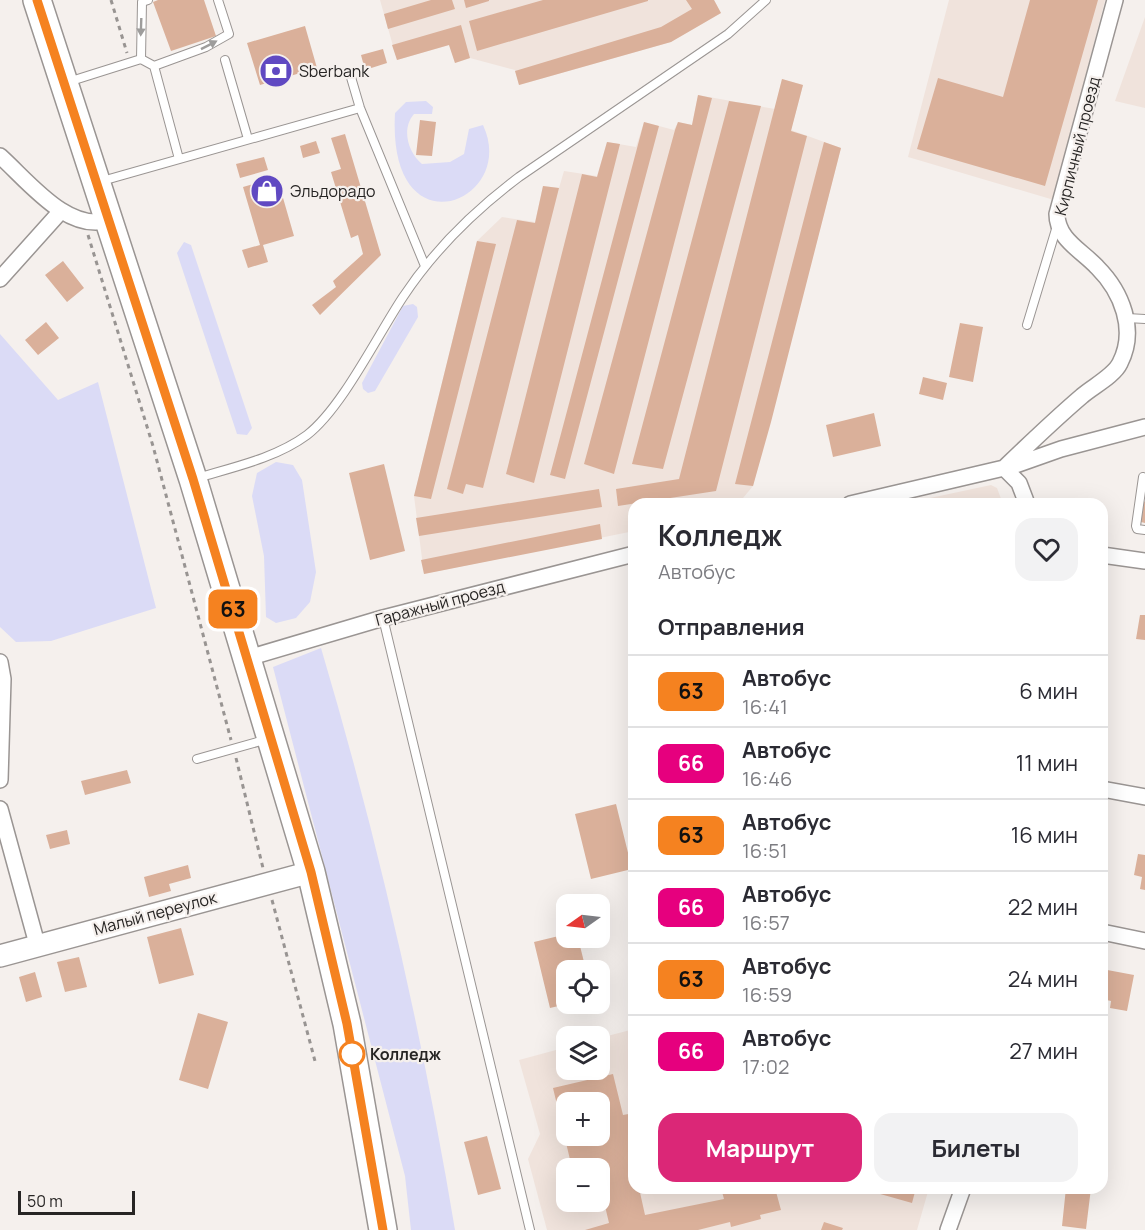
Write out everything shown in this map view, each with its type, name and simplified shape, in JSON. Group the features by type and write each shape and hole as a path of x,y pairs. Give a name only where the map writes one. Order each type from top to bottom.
{"highway":[{"path":"37,0 97,183 97,221 193,479 311,872 347,1024 383,1230"}],"street":[{"name":"Кирпичный проезд","path":"1115,0 1057,214 1057,226 1069,242 1098,268 1122,302 1127,318"},
{"path":"0,156 61,211 97,221"},
{"path":"0,279 61,211"},
{"path":"1004,468 1119,365 1127,336 1127,318"},
{"path":"876,498 1004,468 1061,449 1145,427"},
{"path":"1004,468 1019,483 1025,498"},
{"name":"Гаражный проезд","path":"248,658 383,618 628,556"},
{"path":"1108,556 1145,561"},
{"path":"0,662 3,679 0,780"},
{"path":"1108,790 1145,797"},
{"path":"0,809 37,944"},
{"name":"Малый переулок","path":"0,956 37,944 311,872"},
{"path":"1108,933 1145,941"},
{"path":"948,1230 961,1194"}],"lane":[{"path":"141,59 142,2 148,0"},
{"path":"154,66 206,47 229,34 218,0"},
{"path":"193,479 259,459 308,435 330,411 425,266 453,234 495,195 728,34 766,0"},
{"path":"64,83 141,59 154,66 178,159"},
{"path":"225,60 248,139"},
{"path":"350,74 360,108 425,266"},
{"path":"97,183 360,108"},
{"path":"1027,325 1057,226"},
{"path":"1127,318 1145,319"},
{"path":"1145,468 1136,526 1137,529 1145,530"},
{"path":"383,618 530,1230"},
{"path":"197,759 271,739"}],"path":[{"path":"111,0 130,63"},
{"path":"97,221 153,446 315,1060"}],"shaded area":[{"path":"380,0 714,0 721,13 671,42 519,85 515,70 470,58 455,63 449,45 397,60"},
{"path":"949,0 1105,0 1054,200 908,157"},
{"path":"1145,17 1145,108 1115,101"},
{"path":"782,79 803,85 791,130 841,148 753,486 743,498 628,498 628,532 424,574 414,496 477,241 502,217 535,222 543,186 559,188 564,171 597,176 607,142 636,147 644,122 674,130 678,122 692,125 698,95 775,109"},
{"path":"426,101 433,107 432,114 414,114 407,133 410,147 422,164 450,162 464,154 469,129 483,125 489,152 483,176 469,192 450,201 429,200 410,186 398,157 395,113 406,102"},
{"path":"184,242 191,245 252,428 247,435 237,434 177,253"},
{"path":"413,304 417,307 418,317 375,391 368,393 363,389 362,383 403,306"},
{"path":"0,334 58,400 98,382 156,608 51,641 16,642 0,627"},
{"path":"276,462 293,465 302,480 316,572 310,602 296,618 276,623 266,617 264,556 252,496 257,473"},
{"path":"991,485 997,488 1001,498 930,498"},
{"path":"321,648 380,864 397,937 428,1083 455,1230 411,1230 405,1176 273,667"},
{"path":"628,1031 628,1194 927,1194 917,1230 547,1230 528,1159 540,1134 519,1060 556,1050 556,1080 610,1080 610,1035"}],"building":[{"path":"158,0 204,0 216,36 171,51 153,2"},
{"path":"431,0 452,0 455,9 388,29 384,14"},
{"path":"464,0 489,0 489,1 466,8"},
{"path":"543,0 648,1 477,51 469,21"},
{"path":"686,0 714,0 721,13 671,42 519,85 515,71 661,27 692,9"},
{"path":"1030,0 1098,0 1045,186 917,149 938,78 1003,97"},
{"path":"461,25 470,58 455,63 449,45 397,60 392,45"},
{"path":"305,26 317,68 260,85 247,43"},
{"path":"383,49 387,63 365,70 361,55"},
{"path":"782,79 803,85 791,131 807,136 716,491 670,498 628,498 628,504 618,506 616,489 679,479"},
{"path":"698,95 712,98 614,474 584,464 675,130 678,122 692,125"},
{"path":"729,101 761,106 663,469 632,464"},
{"path":"420,120 436,122 432,156 416,155"},
{"path":"644,122 659,126 565,479 550,475"},
{"path":"345,134 381,255 320,315 312,305 336,287 333,281 363,254 358,235 351,238 331,172 341,169 331,138"},
{"path":"316,141 320,153 303,158 300,146"},
{"path":"607,142 620,144 534,483 506,474 582,174 597,177"},
{"path":"824,142 841,148 771,422 753,486 735,484"},
{"path":"264,157 268,170 240,178 236,164"},
{"path":"277,177 294,236 263,245 268,262 248,268 242,250 260,245 243,187"},
{"path":"543,186 559,188 483,488 466,484 463,494 447,489 517,220 535,223"},
{"path":"477,241 496,244 431,499 414,496"},
{"path":"63,261 84,288 67,302 45,275"},
{"path":"46,322 59,338 38,355 25,340"},
{"path":"960,323 983,327 973,382 949,377"},
{"path":"923,377 947,383 943,400 919,394"},
{"path":"874,413 881,446 833,457 826,425"},
{"path":"384,464 405,551 370,560 349,473"},
{"path":"599,489 602,507 419,536 416,518"},
{"path":"1145,502 1145,523 1141,522"},
{"path":"600,524 602,539 424,574 421,560"},
{"path":"1140,615 1145,615 1145,640 1136,639"},
{"path":"127,770 131,783 85,795 81,781"},
{"path":"616,804 628,853 628,870 591,879 575,814"},
{"path":"67,830 70,844 50,849 46,835"},
{"path":"1138,854 1145,855 1145,890 1140,889 1142,877 1134,875"},
{"path":"188,865 191,878 169,884 171,891 149,897 144,877"},
{"path":"181,928 194,975 159,984 147,937"},
{"path":"556,937 556,948 580,948 584,960 556,960 556,1007 550,1008 534,942"},
{"path":"79,957 87,987 65,992 57,962"},
{"path":"1108,970 1134,975 1127,1011 1110,1008 1111,1001 1108,1000"},
{"path":"35,972 42,997 26,1002 19,977"},
{"path":"198,1013 228,1022 208,1089 179,1080"},
{"path":"613,1074 623,1115 628,1114 628,1194 640,1194 645,1215 724,1199 723,1194 777,1194 781,1210 760,1215 761,1219 731,1227 730,1222 698,1230 585,1230 609,1223 606,1212 610,1212 610,1158 570,1158 567,1146 610,1146 610,1092 556,1092 556,1101 553,1088 587,1080 610,1080 610,1075"},
{"path":"487,1136 501,1189 478,1195 464,1142"},
{"path":"880,1194 914,1194 912,1203"},
{"path":"1065,1194 1090,1194 1086,1229 1062,1226"},
{"path":"824,1222 843,1228 842,1230 821,1230"}],"bus line":[{"name":"63","path":"37,0 193,479 311,872 347,1024 383,1230"}],"place":[{"name":"Sberbank","path":"276,71"},
{"name":"Эльдорадо","path":"267,191"},
{"name":"Колледж","path":"352,1054"}]}
